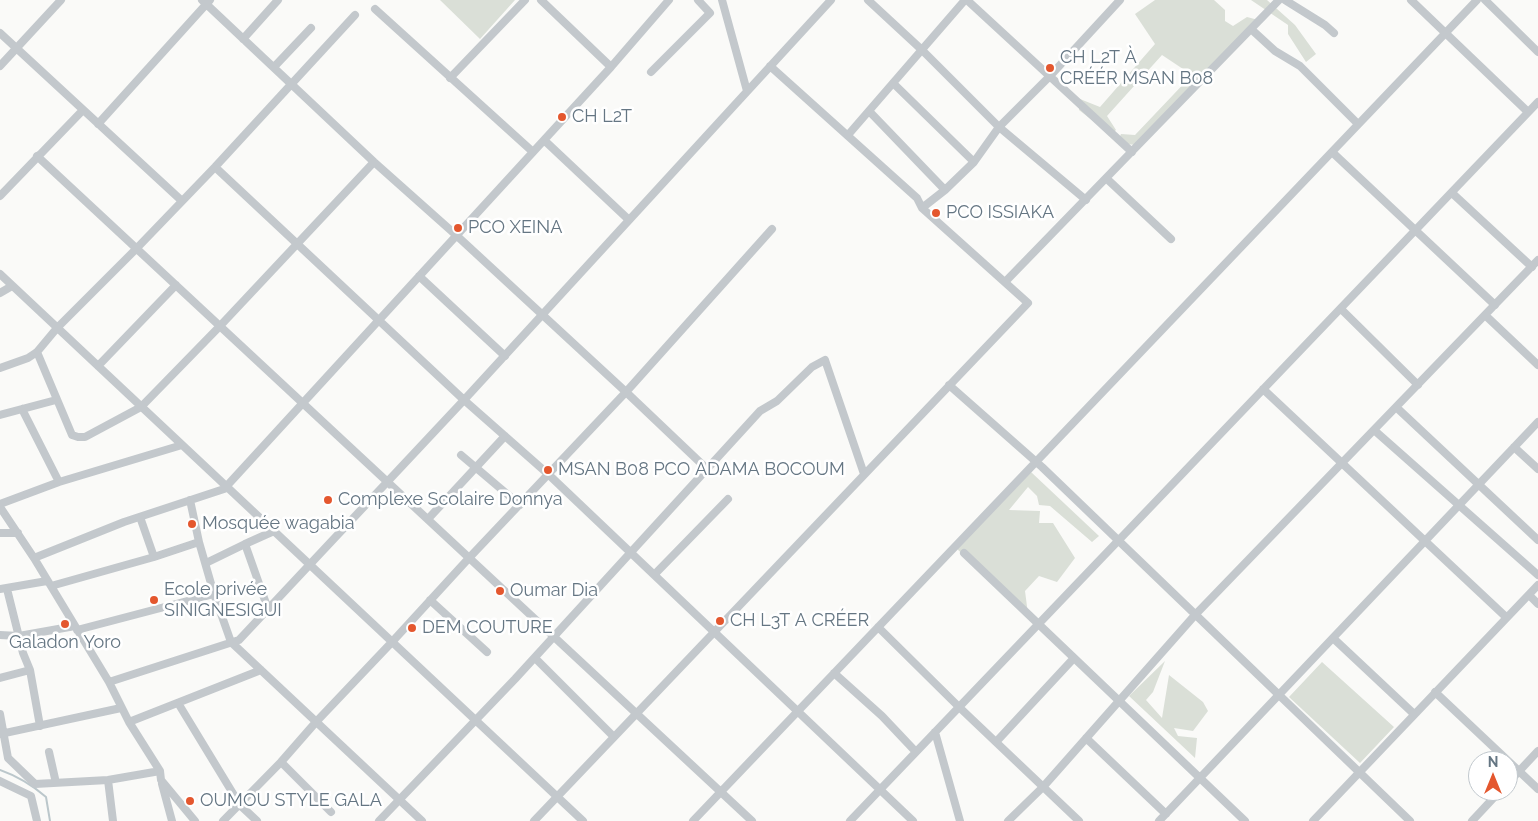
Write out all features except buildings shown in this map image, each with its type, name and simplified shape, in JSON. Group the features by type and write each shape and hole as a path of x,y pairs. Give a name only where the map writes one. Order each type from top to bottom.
{"street":[{"path":"0,66 61,0"},
{"path":"244,39 278,0"},
{"path":"450,78 525,0"},
{"path":"541,0 611,67"},
{"path":"34,558 140,517 224,489 611,67 669,0"},
{"path":"651,72 710,12 698,0"},
{"path":"722,0 747,91"},
{"path":"109,682 239,640 505,356 831,0"},
{"path":"868,0 922,50 999,127 1086,200"},
{"path":"952,0 959,7"},
{"path":"848,135 966,0 1132,152"},
{"path":"922,208 945,190 974,162 999,127 1050,76 1120,0"},
{"path":"1005,282 1279,0"},
{"path":"1285,0 1325,25 1334,33"},
{"path":"1411,0 1528,112"},
{"path":"693,821 1476,0"},
{"path":"1485,0 1538,52"},
{"path":"98,124 206,1 374,162 543,314 707,469"},
{"path":"375,9 532,152"},
{"path":"0,368 28,358 38,352 57,328 215,167 355,15"},
{"path":"274,67 311,28"},
{"path":"1251,29 1275,51 1300,66 1358,124"},
{"path":"0,33 182,201"},
{"path":"534,821 1028,303 922,208 917,198 770,66"},
{"path":"893,83 974,162"},
{"path":"850,821 1538,102"},
{"path":"0,196 82,110"},
{"path":"869,111 945,190"},
{"path":"544,140 629,220"},
{"path":"1332,152 1495,305"},
{"path":"37,156 752,821"},
{"path":"38,352 56,400 72,435 85,437 141,407 374,162"},
{"path":"215,167 464,400 548,474 913,821"},
{"path":"1106,178 1171,239"},
{"path":"1452,193 1532,267"},
{"path":"224,821 626,392 772,229"},
{"path":"1008,821 1043,787 1195,615 1538,260"},
{"path":"0,274 583,821"},
{"path":"419,276 505,356"},
{"path":"98,366 176,285"},
{"path":"0,293 12,286"},
{"path":"1341,308 1418,384"},
{"path":"1485,315 1538,365"},
{"path":"379,821 476,721 760,411 777,401 812,367 825,360 864,474"},
{"path":"949,385 1036,462 1410,821"},
{"path":"1263,390 1506,617"},
{"path":"0,415 56,400"},
{"path":"1396,407 1538,540"},
{"path":"22,409 59,482"},
{"path":"1159,821 1538,422"},
{"path":"1374,430 1538,575"},
{"path":"428,519 505,436"},
{"path":"172,821 160,771 129,722 109,682 34,558 0,506 59,482 182,445"},
{"path":"1514,447 1538,469"},
{"path":"462,455 520,505"},
{"path":"654,575 728,499"},
{"path":"190,500 199,542 214,594 231,642 422,821"},
{"path":"140,517 154,556"},
{"path":"206,563 274,531"},
{"path":"0,533 18,533"},
{"path":"40,726 30,670 3,589 49,584 199,542"},
{"path":"245,544 268,608"},
{"path":"964,553 1245,821"},
{"path":"1313,821 1538,585"},
{"path":"0,635 19,636 76,628 214,594"},
{"path":"1529,595 1538,604"},
{"path":"430,600 487,652"},
{"path":"878,627 1079,821"},
{"path":"1332,638 1414,714"},
{"path":"534,658 614,737"},
{"path":"996,742 1074,658"},
{"path":"0,678 30,670"},
{"path":"129,722 261,670"},
{"path":"834,673 882,716 916,752"},
{"path":"1435,692 1538,789"},
{"path":"178,703 240,805 257,821"},
{"path":"2,734 122,708"},
{"path":"0,714 2,734 8,758 35,784 108,780 160,771"},
{"path":"935,732 960,821"},
{"path":"1086,738 1166,814"},
{"path":"1519,771 1538,751"},
{"path":"48,752 56,783"},
{"path":"281,762 332,812"},
{"path":"108,780 113,821"},
{"path":"162,780 195,821"},
{"path":"0,781 31,796 37,821"},
{"path":"1472,821 1491,801"}],"shaded area":[{"path":"440,0 515,0 480,39"},
{"path":"1155,0 1214,0 1225,10 1225,21 1233,26 1247,17 1262,21 1136,145 1117,143 1121,134 1135,135 1192,75 1162,55 1107,116 1116,130 1111,135 1079,110 1080,99 1100,107 1155,44 1135,14"},
{"path":"1251,0 1267,0 1295,25 1316,54 1306,62 1288,34 1288,25"},
{"path":"1031,472 1099,536 1092,542 1050,506 1039,505 1037,496 1028,487 1009,510 1040,511 1039,523 1053,523 1075,558 1057,582 1039,576 1025,591 1028,614 957,549"},
{"path":"1165,661 1153,692 1146,700 1162,718 1169,675 1203,702 1208,711 1193,731 1174,728 1178,736 1197,738 1195,758 1129,696"},
{"path":"1322,662 1394,727 1360,763 1289,697"}],"waterway":[{"path":"0,770 24,781 46,797 50,821"}],"place":[{"name":"CH L2T À CRÉÉR MSAN B08","path":"1050,68"},
{"name":"CH L2T","path":"562,117"},
{"name":"PCO ISSIAKA","path":"936,213"},
{"name":"PCO XEINA","path":"458,228"},
{"name":"MSAN B08 PCO ADAMA BOCOUM","path":"548,470"},
{"name":"Complexe Scolaire Donnya","path":"328,500"},
{"name":"Mosquée wagabia","path":"192,524"},
{"name":"Oumar Dia","path":"500,591"},
{"name":"Ecole privée SINIGNESIGUI","path":"154,600"},
{"name":"CH L3T A CRÉER","path":"720,621"},
{"name":"Galadon Yoro","path":"65,624"},
{"name":"DEM COUTURE","path":"412,628"},
{"name":"OUMOU STYLE GALA","path":"190,801"}]}
